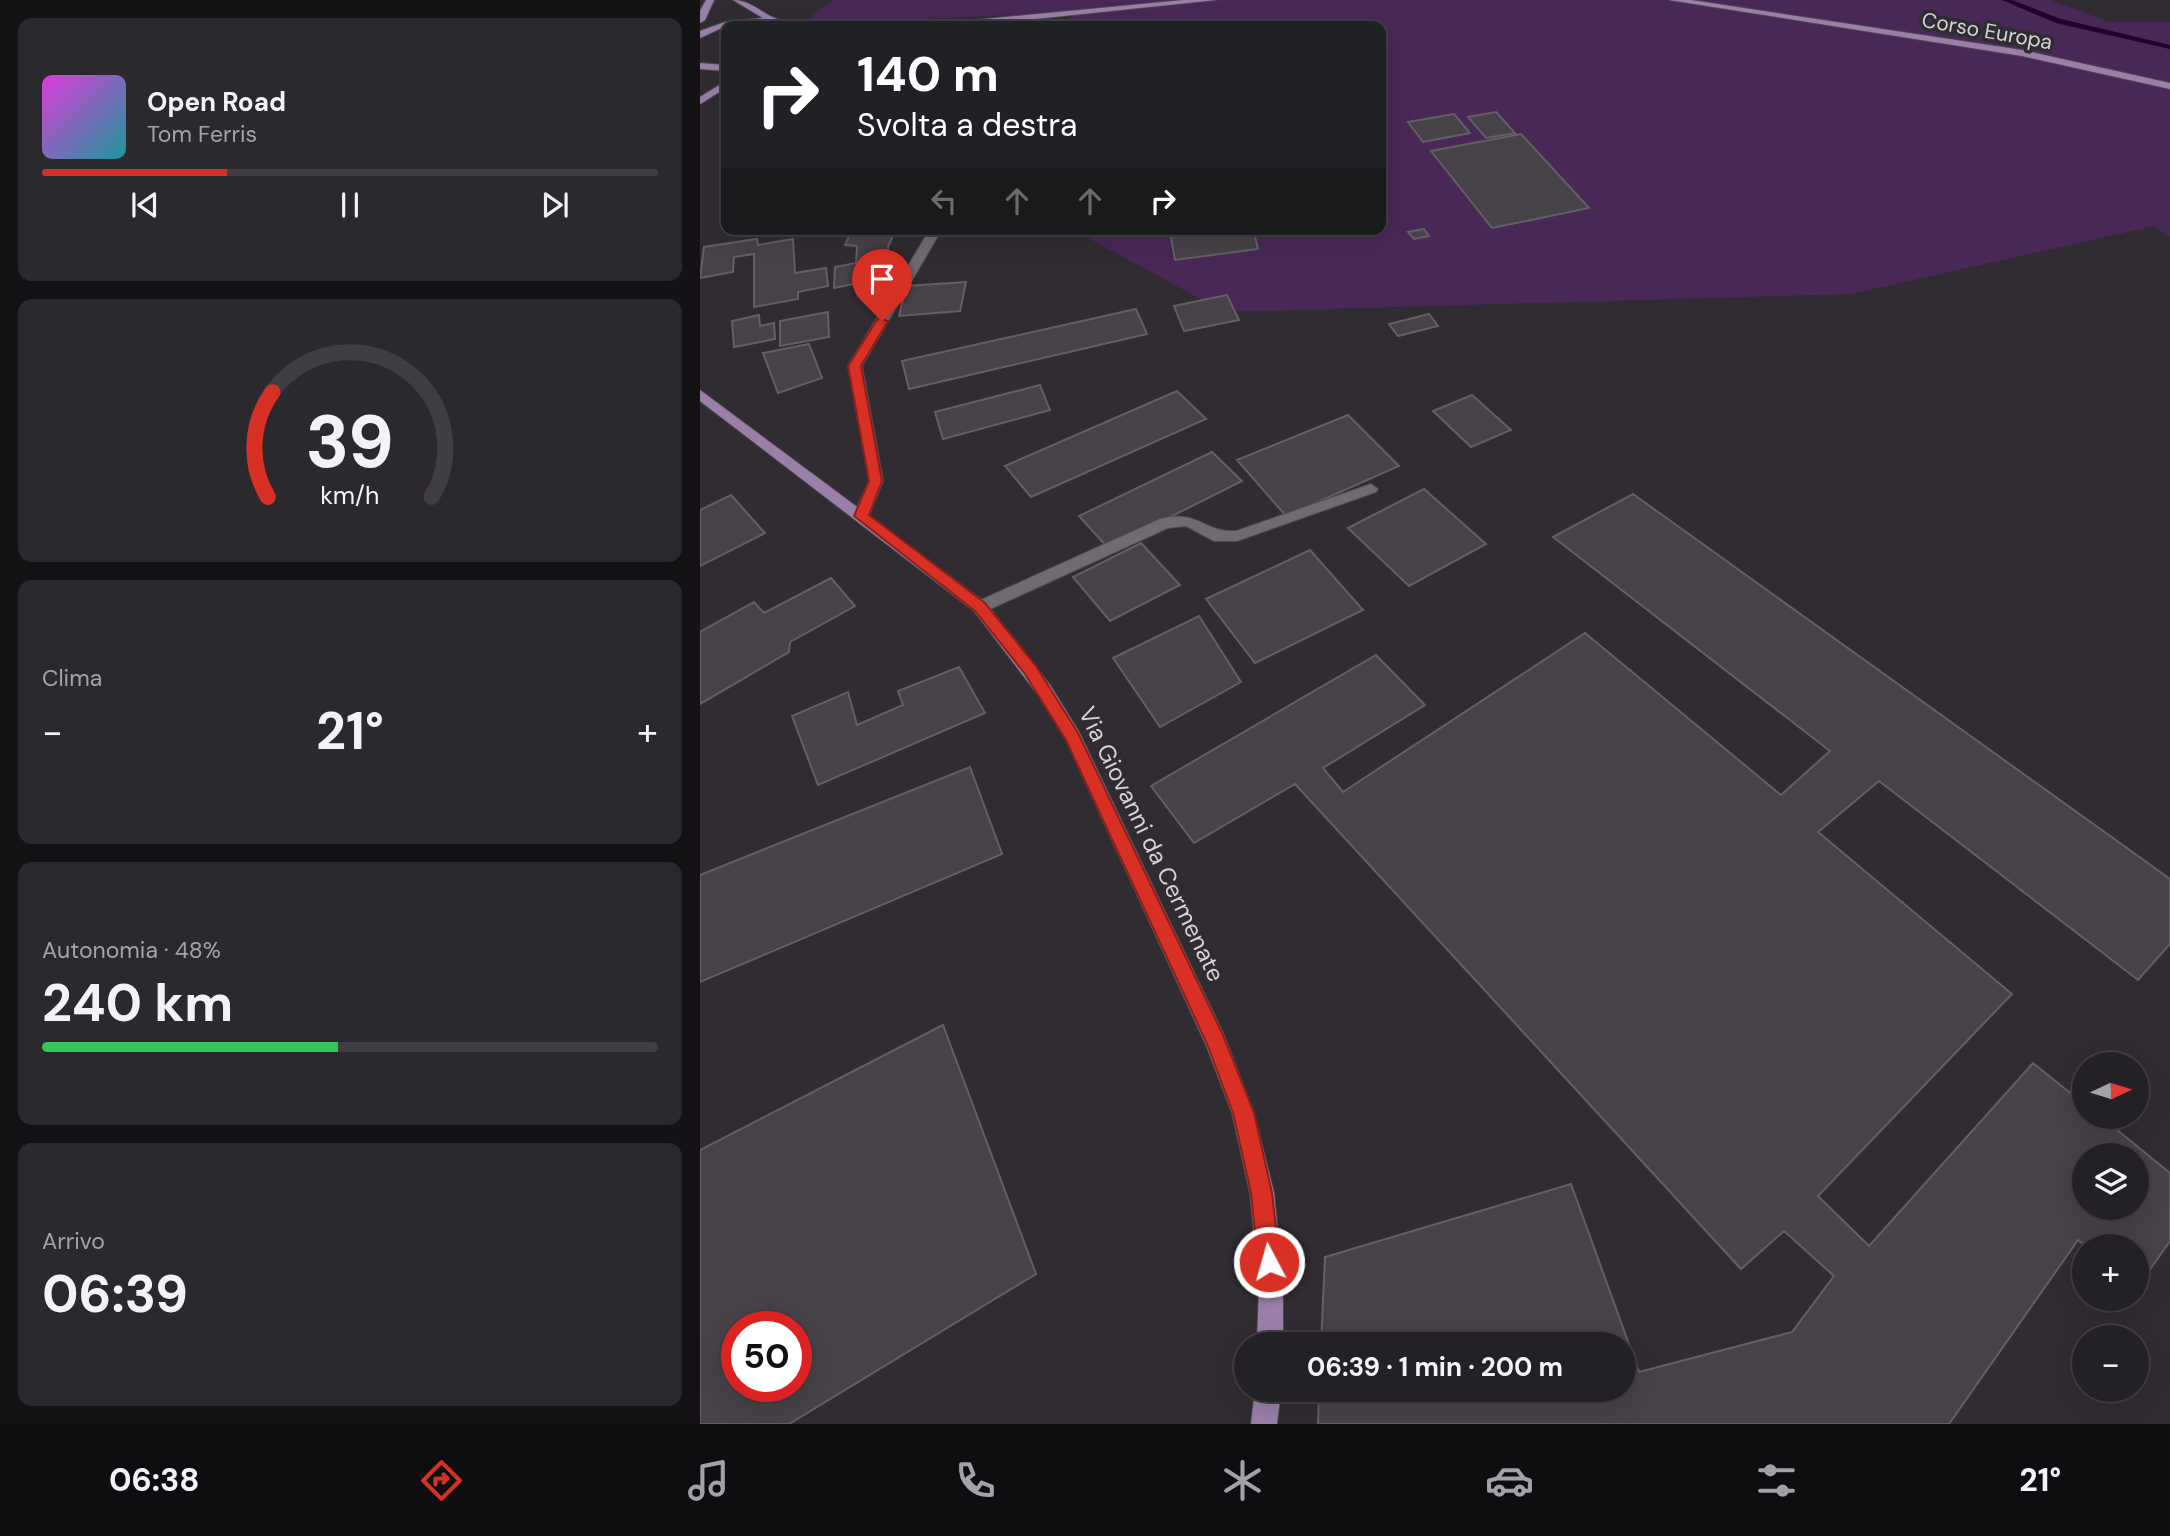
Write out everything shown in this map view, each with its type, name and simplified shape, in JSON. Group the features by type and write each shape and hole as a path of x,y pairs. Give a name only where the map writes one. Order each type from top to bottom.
{"main road":[{"path":"700,20 709,0"},
{"path":"737,0 779,21"},
{"path":"995,21 1212,0"},
{"name":"Corso Europa","path":"1673,0 2022,53 2170,86"},
{"path":"748,21 771,19"},
{"path":"700,35 721,27"},
{"path":"700,66 721,68"},
{"path":"700,101 721,86"},
{"name":"Via Giovanni da Cermenate","path":"702,399 980,607 1037,680 1073,737 1216,1041 1243,1113 1262,1193 1271,1285 1270,1332"},
{"path":"1264,1424 1267,1402"}],"street":[{"path":"861,516 876,481 855,366 932,235"},
{"path":"980,607 1165,523 1188,521 1219,537 1237,536 1371,489"}],"shaded area":[{"path":"832,0 2051,0 2109,22 2170,22 2170,237 2154,226 1851,294 1224,312 1083,235 1386,235 1386,21 1064,21 1078,12 886,21 805,21"}],"building":[{"path":"1496,112 1515,133 1486,138 1468,117"},
{"path":"1454,114 1470,133 1423,142 1408,122"},
{"path":"1521,134 1589,208 1492,228 1431,151"},
{"path":"1424,229 1429,236 1414,239 1408,232"},
{"path":"850,235 893,235 888,247 892,276 834,288 835,267 856,263 857,246 845,245"},
{"path":"1254,235 1258,249 1175,260 1171,237"},
{"path":"757,239 758,245 793,239 795,273 826,268 828,286 798,292 798,299 754,307 754,254 734,257 733,272 700,278 704,247"},
{"path":"966,282 960,311 899,316 906,286"},
{"path":"1227,295 1239,320 1184,331 1174,306"},
{"path":"1136,309 1147,334 909,389 902,361"},
{"path":"828,312 829,337 780,346 780,321"},
{"path":"1429,314 1438,326 1398,336 1389,324"},
{"path":"759,315 760,326 774,323 775,339 734,347 732,321"},
{"path":"809,344 822,378 778,393 763,353"},
{"path":"1040,385 1050,410 943,439 935,412"},
{"path":"1177,391 1206,419 1031,497 1005,466"},
{"path":"1472,395 1511,430 1471,447 1433,411"},
{"path":"1348,415 1399,466 1286,516 1237,460"},
{"path":"1212,452 1242,481 1108,548 1079,516"},
{"path":"1424,489 1486,544 1409,586 1348,528"},
{"path":"1633,494 2170,879 2170,944 2138,980 1879,781 1818,832 2012,994 1818,1196 1869,1246 2033,1063 2072,1094 2072,1129 2116,1129 2133,1143 2072,1143 2072,1220 2149,1220 2149,1156 2170,1173 2170,1241 2149,1271 2149,1234 2072,1234 2072,1249 1949,1424 1318,1424 1319,1402 1636,1402 1636,1364 1639,1372 1792,1332 1834,1276 1784,1231 1741,1269 1295,784 1194,843 1151,786 1376,655 1425,705 1323,768 1343,792 1585,633 1781,795 1830,751 1553,537"},
{"path":"731,495 765,533 700,566 700,510"},
{"path":"1141,543 1180,585 1110,621 1073,577"},
{"path":"1310,550 1363,610 1255,663 1206,599"},
{"path":"831,578 855,606 790,642 789,652 700,704 700,632 754,602 764,613"},
{"path":"1199,616 1241,682 1160,727 1113,658"},
{"path":"959,667 985,713 818,785 792,716 848,692 857,725 903,705 898,691"},
{"path":"970,767 1002,854 700,982 700,875"},
{"path":"943,1025 1036,1274 789,1424 700,1424 700,1150"},
{"path":"1571,1184 1625,1332 1322,1332 1325,1257"}],"waterway":[{"path":"2006,0 2059,21 2170,47"}],"route":[{"path":"882,321 855,366 876,481 861,516 980,607 1016,650 1073,737 1216,1041 1243,1113 1262,1193 1269,1262"}]}
